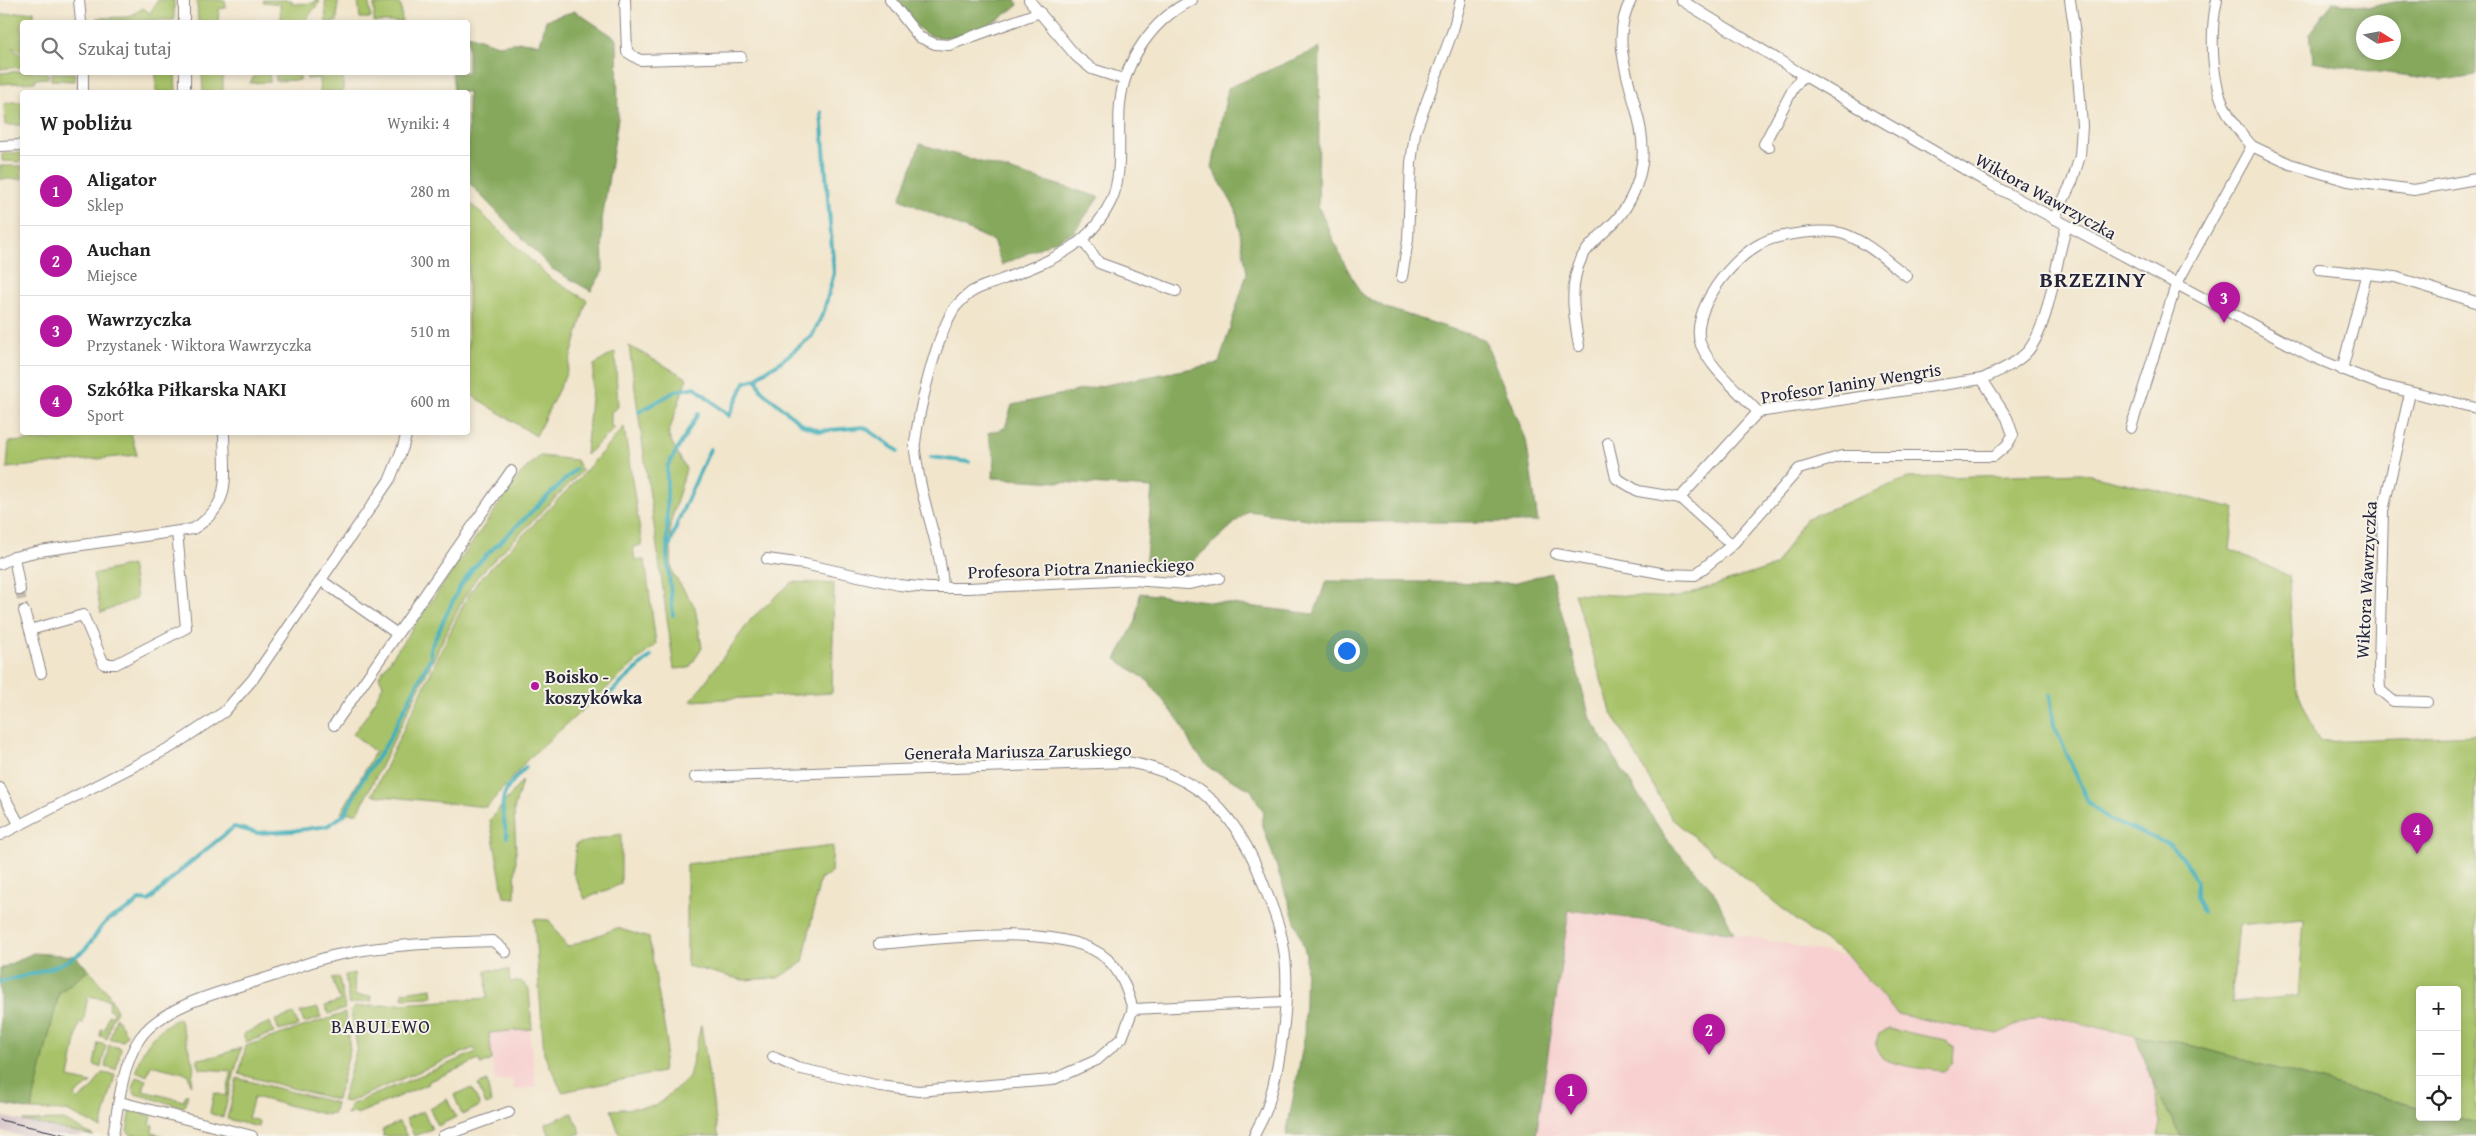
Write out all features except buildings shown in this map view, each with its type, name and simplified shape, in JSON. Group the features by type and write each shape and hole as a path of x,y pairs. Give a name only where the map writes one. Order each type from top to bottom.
{"street":[{"path":"79,0 81,20"},
{"path":"184,0 184,20"},
{"path":"625,0 627,52 640,60 741,57"},
{"path":"890,0 919,37 934,44 950,45 1040,12"},
{"path":"1029,0 1076,56 1092,69 1124,79"},
{"path":"943,588 942,569 921,492 915,445 926,391 945,327 953,310 971,292 1054,259 1083,241 1096,228 1112,200 1120,160 1120,105 1124,79 1144,41 1160,21 1192,0"},
{"path":"1402,277 1408,240 1411,163 1415,132 1453,30 1461,0"},
{"path":"1579,346 1573,308 1574,281 1582,257 1598,236 1618,218 1635,191 1642,163 1643,135 1622,55 1621,30 1631,0"},
{"name":"Wiktora Wawrzyczka","path":"1681,0 1922,146 2312,357 2361,378 2410,393 2476,408"},
{"path":"2054,219 2072,182 2080,156 2082,126 2075,34 2070,0"},
{"path":"2217,0 2214,31 2218,92 2232,121 2252,146 2290,164 2348,181 2414,190 2476,180"},
{"path":"83,75 83,90"},
{"path":"185,75 185,90"},
{"path":"1769,147 1764,144 1793,89 1803,75"},
{"path":"0,146 20,145"},
{"path":"2131,428 2176,285 2252,146"},
{"name":"Profesor Janiny Wengris","path":"1680,498 1758,412 1982,379 2008,367 2027,352 2043,323 2067,226"},
{"path":"1758,412 1710,361 1700,344 1701,321 1710,293 1734,264 1762,243 1813,231 1844,234 1870,248 1907,276"},
{"path":"1083,241 1099,263 1176,291"},
{"path":"2319,269 2366,276 2395,277 2476,302"},
{"path":"2342,370 2366,276"},
{"path":"1556,554 1666,574 1695,574 1732,545 1799,469 1842,456 1994,456 2007,446 2013,435 2007,418 1982,379"},
{"name":"Wiktora Wawrzyczka","path":"2410,393 2384,512 2378,668 2380,690 2393,701 2427,702"},
{"path":"0,564 14,557 40,551 193,529 209,519 224,496 224,435"},
{"path":"0,835 171,747 224,712 253,680 390,479 406,435"},
{"path":"1608,443 1616,478 1638,491 1680,498 1732,545"},
{"path":"334,724 511,471"},
{"path":"30,630 83,615 104,664 116,664 186,628 177,532"},
{"path":"14,557 20,590"},
{"name":"Profesora Piotra Znanieckiego","path":"767,559 804,564 899,585 943,588 1133,580 1188,584 1219,578"},
{"path":"322,581 396,633"},
{"path":"24,611 41,673"},
{"name":"Generała Mariusza Zaruskiego","path":"695,777 1106,762 1127,762 1146,765 1171,775 1216,804 1232,820 1251,850 1283,943 1286,981 1278,1058 1268,1106 1254,1136"},
{"path":"0,788 19,824"},
{"path":"773,1057 797,1068 880,1086 918,1091 1052,1080 1097,1060 1122,1038 1133,1009 1125,985 1117,970 1106,958 1093,950 1072,942 988,935 879,944"},
{"path":"113,1136 130,1058 141,1037 161,1018 192,1003 340,954 439,943 493,941 506,952"},
{"path":"1133,1009 1285,1002"},
{"path":"120,1102 252,1136"},
{"path":"443,1136 509,1112"}],"shaded area":[{"path":"1569,910 1734,933 1849,957 1897,1014 1997,1034 2040,1014 2120,1030 2135,1036 2161,1100 2181,1136 1536,1136"},
{"path":"529,1029 536,1087 514,1090 512,1079 495,1081 489,1033"},
{"path":"0,1116 86,1136 24,1136 0,1131"}],"green space":[{"path":"158,0 174,0 174,20 98,20 96,18 129,17 143,8 150,13"},
{"path":"197,0 225,0 226,8 219,9 218,20 198,20"},
{"path":"263,0 292,0 292,4 315,3 315,0 319,0 319,3 306,20 281,20 280,4 263,2"},
{"path":"325,0 338,0 337,20 326,20"},
{"path":"358,0 364,0 369,4 371,18 360,18"},
{"path":"898,0 1016,0 1018,5 1000,18 976,30 951,37 939,37 924,33 911,20"},
{"path":"2404,0 2476,0 2476,75 2443,80 2355,69 2313,61 2310,32 2333,2 2370,7"},
{"path":"398,3 401,6 402,20 374,20 374,5"},
{"path":"34,11 34,20 20,20 20,52 14,47 12,48 20,54 20,67 0,69 0,15"},
{"path":"575,11 617,39 618,119 602,221 603,271 591,291 552,269 470,184 470,90 454,90 452,75 470,75 470,36 498,45 521,42 540,44 546,20"},
{"path":"1320,48 1318,206 1342,259 1361,294 1386,308 1484,339 1526,439 1538,522 1330,522 1248,511 1192,562 1145,569 1152,488 993,478 994,458 988,433 1005,428 1012,405 1219,363 1247,273 1236,210 1212,168 1228,88"},
{"path":"20,71 20,75 48,75 48,78 35,79 35,82 0,84 0,73"},
{"path":"51,75 74,75 75,81 51,80"},
{"path":"156,75 175,75 176,90 156,90"},
{"path":"202,75 223,75 223,90 203,90"},
{"path":"255,75 269,75 270,82 250,83"},
{"path":"276,75 300,75 300,80 276,81"},
{"path":"306,75 343,75 343,90 320,90 319,78 307,79"},
{"path":"20,102 20,125 5,125 4,104"},
{"path":"920,144 1099,197 1074,232 1002,265 993,241 900,199"},
{"path":"2,153 20,153 20,162 2,161"},
{"path":"0,166 20,166 20,179 0,179"},
{"path":"471,204 551,279 587,300 566,374 536,436 470,394"},
{"path":"629,346 687,378 668,435 686,469 670,525 672,572 695,607 702,648 689,668 674,669"},
{"path":"615,352 618,407 611,412 611,426 615,428 586,455 594,365"},
{"path":"624,427 642,545 633,547 635,560 645,560 656,644 528,759 487,807 372,795 465,601 478,581 581,476"},
{"path":"68,435 132,435 137,455 7,468 9,442 56,439"},
{"path":"540,456 576,460 582,471 477,577 463,599 358,813 341,813 375,752 353,734 369,712 383,685 379,676 521,473"},
{"path":"2081,473 2235,508 2230,549 2289,576 2295,685 2319,741 2476,735 2476,1123 2461,1119 2461,986 2416,986 2416,1107 2182,1043 2135,1036 2041,1014 1997,1034 1897,1014 1849,957 1810,931 1672,819 1611,711 1574,593 1675,598 1775,566 1805,519 1908,478","holes":["2304,919 2298,996 2231,1002 2239,925"]},
{"path":"131,565 137,598 101,613 93,574"},
{"path":"1551,573 1590,718 1666,839 1712,889 1734,933 1569,910 1536,1136 1286,1136 1304,1040 1306,954 1262,823 1264,813 1251,790 1211,769 1193,749 1180,722 1148,681 1116,659 1136,621 1140,593 1314,614 1326,581 1513,583"},
{"path":"792,582 834,584 832,693 691,701 752,618"},
{"path":"522,781 514,810 516,852 515,898 504,897 490,820"},
{"path":"621,834 621,884 585,899 573,873 576,844"},
{"path":"833,846 831,873 820,879 803,962 778,978 743,980 687,966 687,864"},
{"path":"534,919 549,920 567,947 617,928 649,938 667,1043 662,1072 562,1092 544,1053"},
{"path":"33,953 75,956 89,970 59,993 31,1110 0,1104 0,969"},
{"path":"89,970 108,993 117,1011 112,1019 107,1039 100,1036 101,1029 105,1030 108,1015 112,1016 113,1011 108,1009 110,1000 88,996 83,1023 79,1023 69,1078 91,1083 75,1095 78,1100 91,1090 102,1073 115,1075 101,1128 67,1111 31,1110 59,993"},
{"path":"486,970 509,970 510,982 521,981 529,989 532,1029 489,1033 492,1060 481,1065 479,1060 357,1114 356,1112 347,1115 350,1105 476,1052 474,1048 348,1102 342,1101 357,1047 351,1011 355,1007 487,998"},
{"path":"354,973 355,996 371,996 372,1001 349,1004 345,975"},
{"path":"339,977 345,1009 329,1014 325,1006 340,1001 332,979"},
{"path":"432,988 433,997 403,998 403,992"},
{"path":"318,1008 321,1018 304,1023 300,1012"},
{"path":"345,1013 350,1050 337,1100 239,1074 246,1046"},
{"path":"294,1014 298,1026 279,1031 275,1020"},
{"path":"116,1017 127,1034 123,1041 110,1039"},
{"path":"179,1018 194,1066 191,1085 188,1074 151,1065 147,1076 136,1071 138,1062 151,1039 164,1027"},
{"path":"270,1022 274,1033 246,1042 243,1034"},
{"path":"701,1025 718,1134 720,1136 620,1136 611,1110 656,1106 689,1077"},
{"path":"1889,1029 1946,1040 1954,1049 1953,1063 1944,1071 1910,1066 1885,1059 1880,1056 1875,1045 1879,1034"},
{"path":"2135,1036 2182,1043 2416,1107 2416,1121 2461,1121 2461,1119 2476,1123 2476,1136 2181,1136 2161,1100"},
{"path":"98,1043 106,1045 101,1067 94,1065"},
{"path":"109,1045 121,1048 116,1070 105,1067"},
{"path":"241,1048 223,1117 211,1114 214,1093 226,1096 232,1071 200,1069 197,1059 216,1056"},
{"path":"136,1077 146,1080 143,1091 184,1101 185,1096 188,1094 186,1105 183,1107 135,1094 133,1089"},
{"path":"237,1078 336,1103 333,1114 329,1113 328,1115 254,1097 248,1118 259,1121 258,1127 227,1119"},
{"path":"2152,1078 2161,1100 2181,1136 2158,1136 2161,1123"},
{"path":"487,1081 491,1103 486,1105 478,1085"},
{"path":"472,1088 480,1106 462,1115 454,1095"},
{"path":"447,1099 456,1117 438,1126 430,1109"},
{"path":"131,1110 152,1116 150,1124 153,1125 152,1133 164,1136 131,1135 127,1131"},
{"path":"423,1111 432,1129 414,1136 406,1119"},
{"path":"572,1113 581,1133 573,1136 550,1136 545,1124"},
{"path":"64,1120 94,1136 23,1121"},
{"path":"399,1122 407,1136 382,1136 384,1135 382,1130"}],"waterway":[{"path":"639,412 676,391 695,387 729,416 745,382 757,379 762,373 779,363 812,336 824,311 834,273 821,112"},
{"path":"757,379 761,390 803,425 820,431 864,427 898,451"},
{"path":"673,615 667,555 667,467 698,414"},
{"path":"668,551 678,521 710,449"},
{"path":"931,457 969,462"},
{"path":"0,982 43,971 74,957 83,951 107,921 136,904 139,900 149,901 181,870 234,827 258,833 292,831 327,826 344,815 364,777 386,745 431,657 430,649 459,588 474,567 576,469"},
{"path":"607,696 651,656"},
{"path":"2050,695 2054,725 2088,802 2109,820 2169,844 2182,856 2196,881 2196,897 2203,912"},
{"path":"507,837 503,814 503,798 510,784 526,767"}],"tunnel":[{"path":"20,590 24,611"}],"tram line":[{"path":"0,1120 71,1136"}],"place":[{"name":"Wawrzyczka","path":"2224,323"},
{"name":"Boisko - koszykówka","path":"535,686"},
{"name":"Szkółka Piłkarska NAKI","path":"2417,854"},
{"name":"Auchan","path":"1709,1055"},
{"name":"Aligator","path":"1571,1115"}],"district":[{"name":"BRZEZINY","path":"2093,279"},
{"name":"BABULEWO","path":"381,1026"}]}
